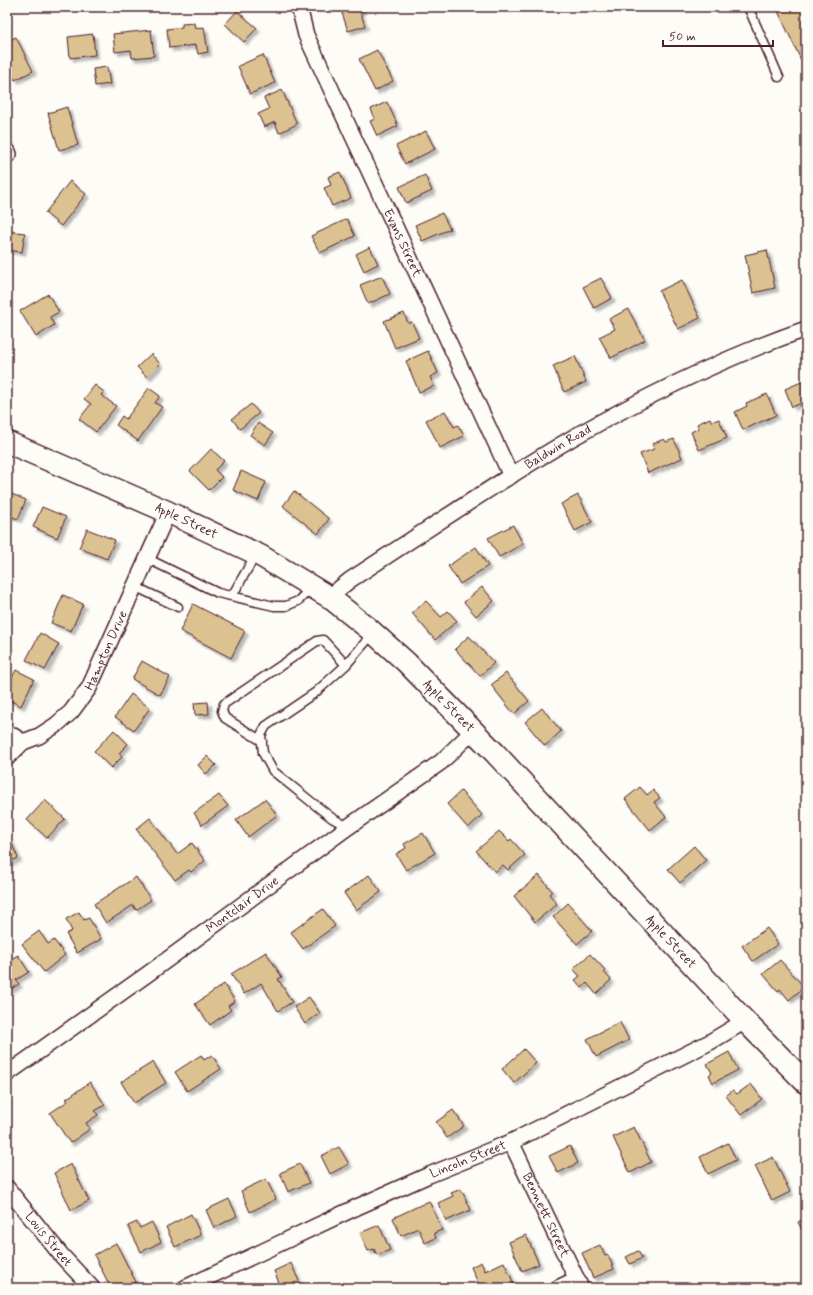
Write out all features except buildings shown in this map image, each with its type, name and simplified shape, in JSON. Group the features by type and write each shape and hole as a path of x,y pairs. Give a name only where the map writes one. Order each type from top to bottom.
{"street":[{"name":"Evans Street","path":"299,7 306,35 312,49 511,476"},
{"name":"Baldwin Road","path":"321,592 350,580 511,476 573,438 670,386 767,343 806,329"},
{"name":"Apple Street","path":"7,442 168,512 256,554 321,592 368,628 406,662 495,753 745,1021 806,1083"},
{"name":"Hampton Drive","path":"7,758 23,742 39,736 56,725 71,712 84,697 168,512"},
{"name":"Montclair Drive","path":"7,1074 149,973 348,827 441,762 473,731"},
{"path":"7,732 23,742"},
{"name":"Lincoln Street","path":"185,1288 357,1207 429,1175 511,1142 710,1042 745,1021"},
{"name":"Bennett Street","path":"511,1142 579,1284"},
{"name":"Louis Street","path":"7,1188 57,1250 92,1288"},
{"path":"558,1288 579,1284"}],"lane":[{"path":"748,7 779,77"},
{"path":"232,596 256,554"},
{"path":"146,558 218,593 274,606 286,606 321,592"},
{"path":"134,586 178,607"},
{"path":"348,827 326,813 273,771 263,753 261,736 266,726 316,692 346,665 369,638 368,628"},
{"path":"262,741 225,718 222,711 224,704 317,641 323,640 346,665"}]}
